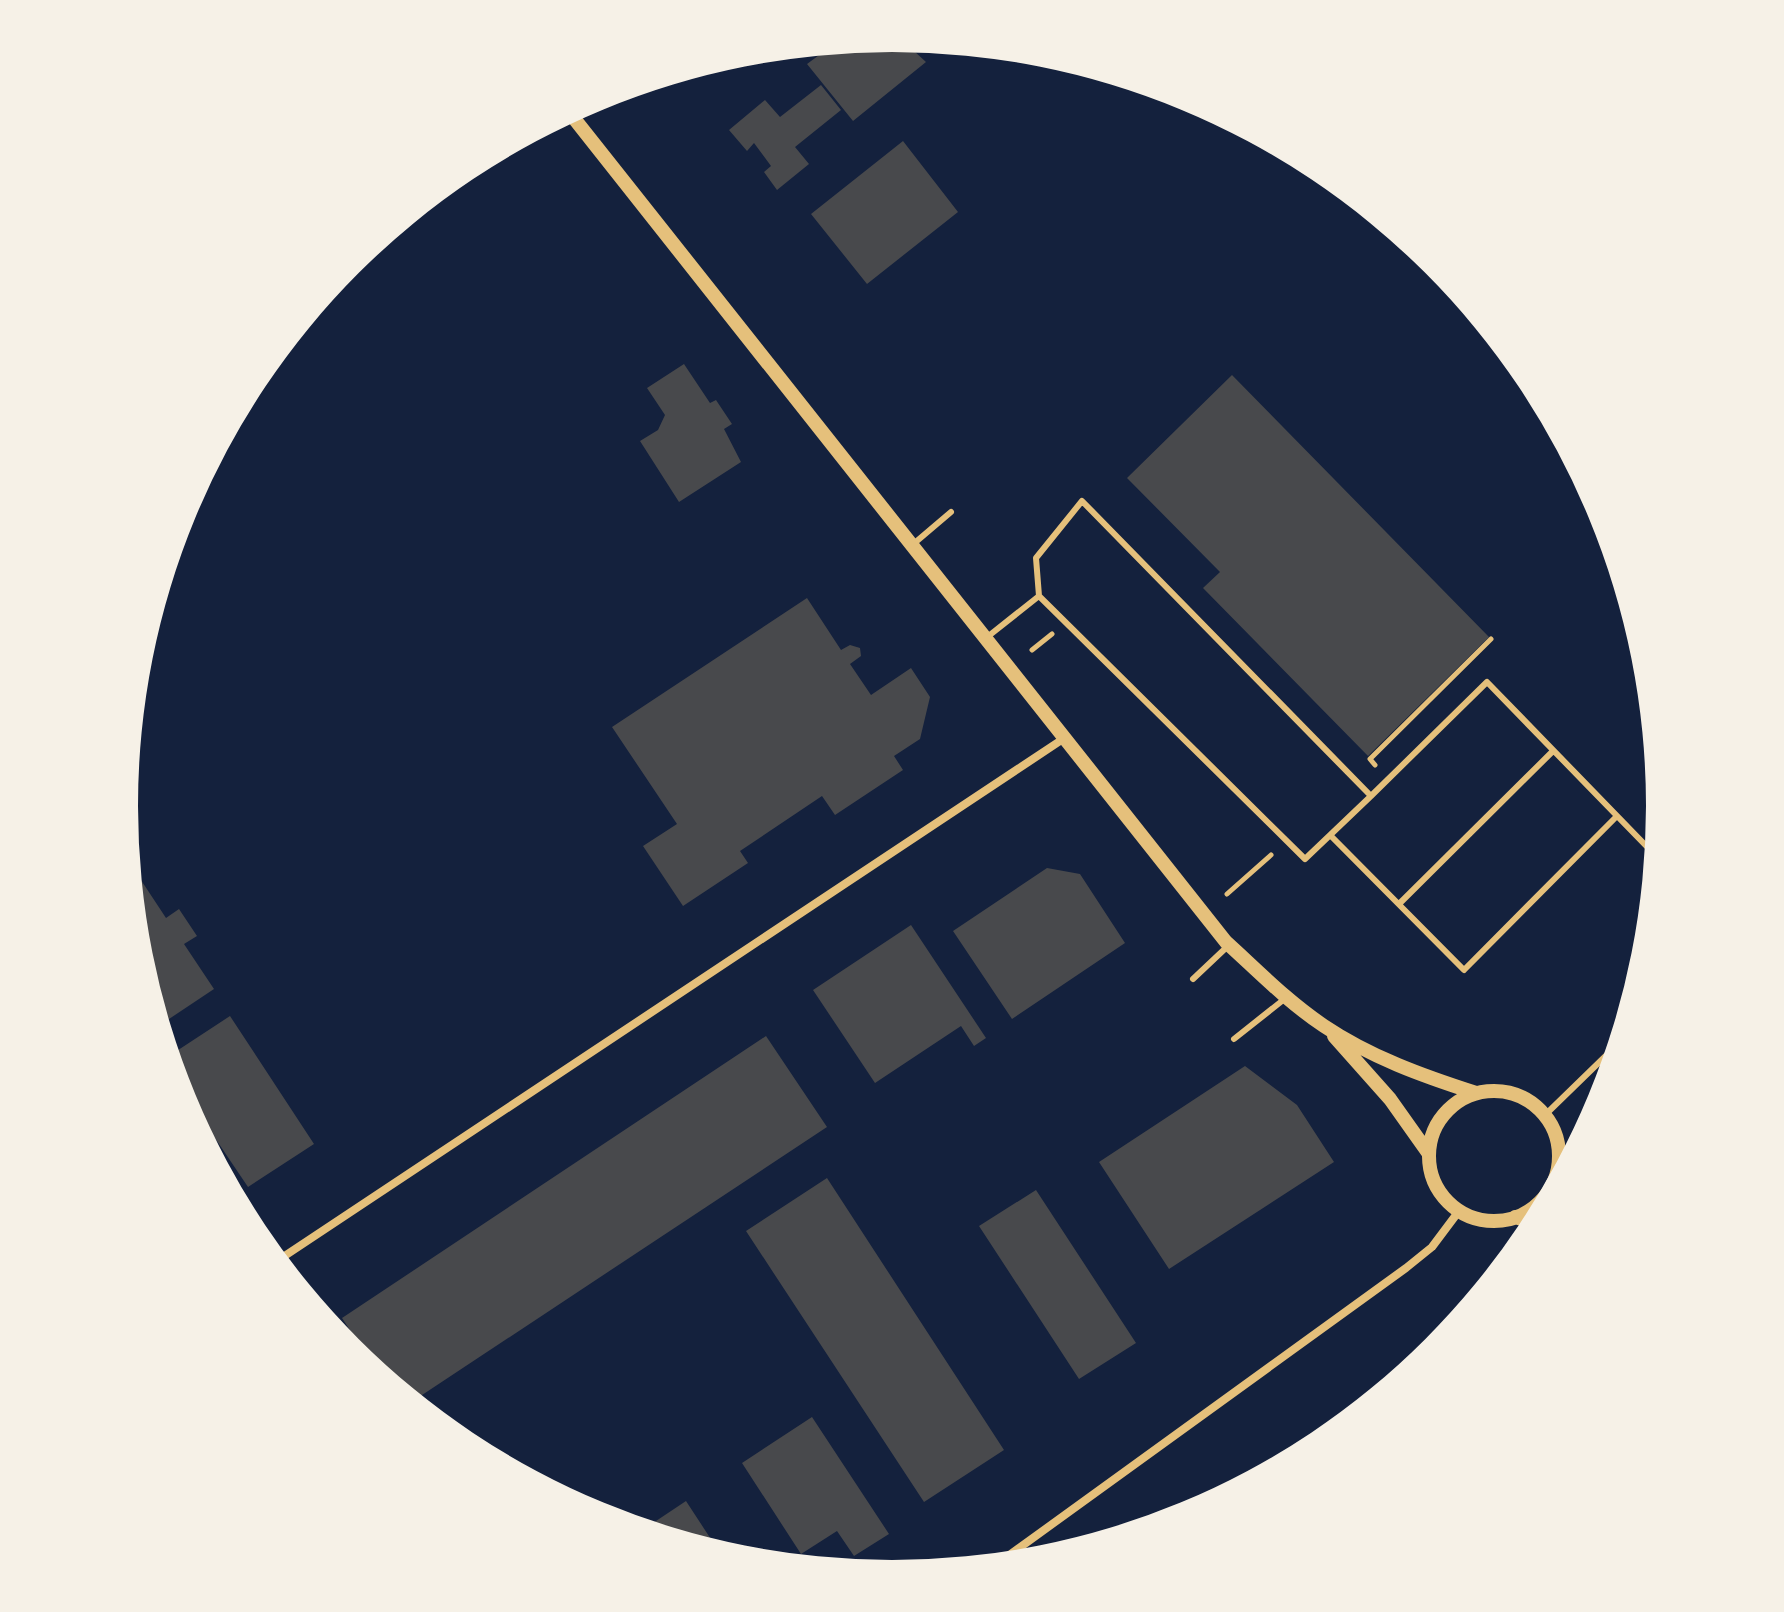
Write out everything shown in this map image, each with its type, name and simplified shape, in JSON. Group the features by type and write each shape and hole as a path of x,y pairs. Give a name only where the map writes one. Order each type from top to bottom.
{"street":[{"path":"577,122 984,640 1229,945 1325,1027 1390,1099 1429,1154"},
{"path":"287,1255 1063,739"},
{"path":"1325,1027 1411,1072 1476,1093"},
{"path":"1523,1219 1480,1219 1459,1211 1443,1196 1432,1176 1429,1154 1432,1134 1442,1116 1457,1102 1476,1093 1495,1090 1514,1093 1545,1115 1562,1151"},
{"path":"1515,1217 1529,1209"},
{"path":"1017,1550 1406,1268 1432,1247 1459,1211"}],"lane":[{"path":"1371,796 1082,501 1036,558 1039,596 1305,859 1331,836 1487,682 1644,844"},
{"path":"910,546 951,512"},
{"path":"984,640 1039,596"},
{"path":"1399,904 1553,751"},
{"path":"1331,836 1464,970 1617,816"},
{"path":"1193,979 1229,945"},
{"path":"1234,1039 1287,997"},
{"path":"1545,1115 1602,1060"}],"path":[{"path":"1032,650 1066,622"},
{"path":"1374,764 1370,759 1491,639"},
{"path":"1227,894 1278,849"}],"building":[{"path":"892,52 916,53 926,62 853,121 807,64 818,56"},
{"path":"821,85 841,110 795,147 809,164 777,190 764,172 771,166 754,143 747,151 729,130 765,100 780,117"},
{"path":"903,141 958,212 867,284 811,214"},
{"path":"684,364 710,403 716,400 732,424 724,429 741,462 679,502 640,441 658,430 665,415 647,388"},
{"path":"1232,375 1489,637 1368,756 1203,588 1220,572 1127,478"},
{"path":"807,598 841,650 850,645 860,648 861,656 850,664 871,695 911,668 930,697 920,739 894,756 903,770 835,815 822,796 740,851 748,863 683,906 643,846 677,824 612,727"},
{"path":"1047,868 1080,874 1125,943 1012,1019 953,931"},
{"path":"142,882 166,918 179,909 197,936 184,944 214,989 169,1019 152,953"},
{"path":"911,925 986,1038 974,1046 961,1026 875,1083 813,990"},
{"path":"230,1016 314,1144 248,1187 216,1139 179,1050"},
{"path":"766,1036 827,1127 422,1395 359,1339 342,1318"},
{"path":"1245,1066 1297,1105 1334,1162 1169,1269 1099,1162"},
{"path":"827,1178 1004,1450 924,1502 746,1231"},
{"path":"1036,1190 1136,1343 1079,1379 979,1226"},
{"path":"812,1417 889,1534 854,1556 837,1531 801,1554 742,1463"},
{"path":"686,1501 710,1537 697,1534 655,1522"}]}
